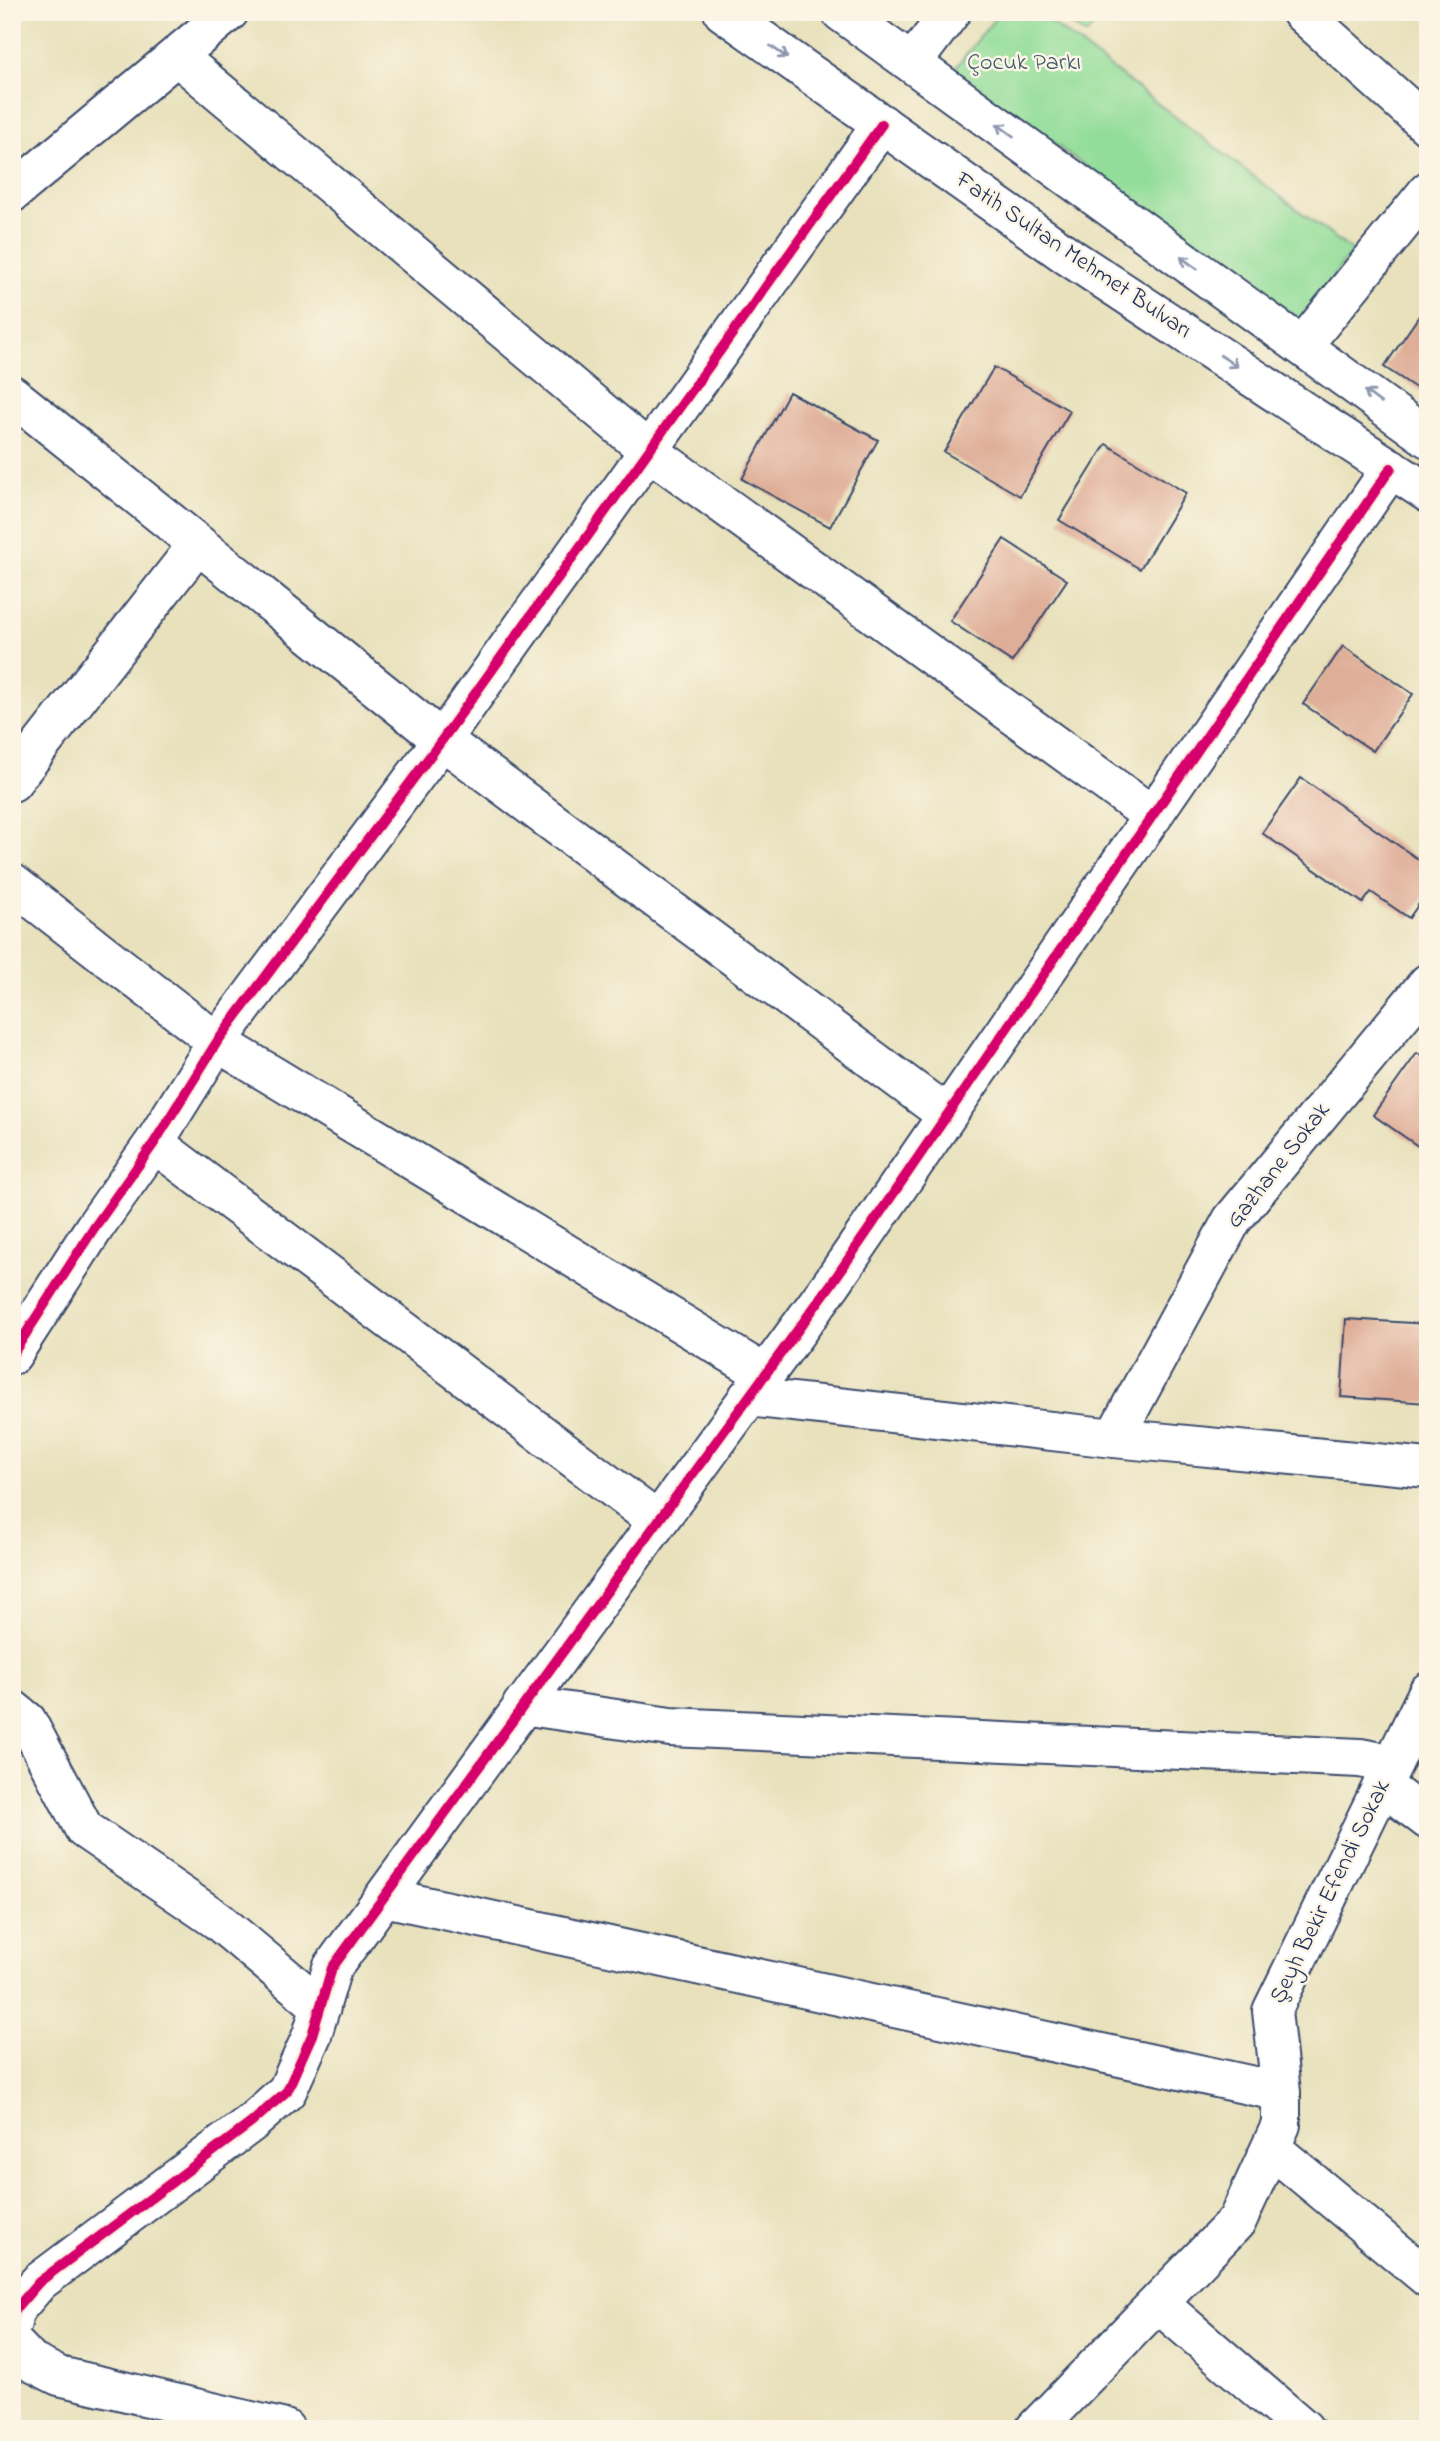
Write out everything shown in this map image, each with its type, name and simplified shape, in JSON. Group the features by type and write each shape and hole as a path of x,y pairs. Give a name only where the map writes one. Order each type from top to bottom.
{"street":[{"path":"12,193 229,12"},
{"name":"Fatih Sultan Mehmet Bulvarı","path":"723,12 1071,258 1428,493"},
{"path":"841,12 1428,438"},
{"path":"912,63 951,12"},
{"path":"1301,12 1428,126"},
{"path":"178,57 649,451 1153,816"},
{"path":"12,1356 94,1228 154,1143 217,1042 442,740 882,124"},
{"path":"1303,345 1428,191"},
{"path":"12,395 442,740 947,1115"},
{"path":"12,2323 14,2311 39,2282 251,2123 287,2091 312,2035 332,1968 832,1283 1391,468"},
{"path":"12,782 198,544"},
{"path":"12,883 217,1042 756,1386 1114,1438 1428,1468"},
{"name":"Gazhane Sokak","path":"1114,1438 1232,1220 1428,983"},
{"path":"154,1143 657,1521"},
{"name":"Şeyh Bekir Efendi Sokak","path":"1035,2429 1237,2221 1282,2125 1272,2011 1428,1692"},
{"path":"522,1705 670,1727 1360,1758 1387,1775 1428,1819"},
{"path":"12,1709 27,1721 84,1829 217,1920 321,2007"},
{"path":"383,1897 1281,2092"},
{"path":"1270,2148 1428,2278"},
{"path":"1158,2303 1304,2429"},
{"path":"12,2343 31,2362 59,2376 285,2429"}],"green space":[{"name":"Çocuk Parkı","path":"1000,12 1037,12 1352,251 1301,321 953,71"},
{"path":"1054,12 1107,12 1086,35"}],"building":[{"path":"1428,303 1428,396 1384,367"},
{"path":"994,367 1070,411 1020,496 944,452"},
{"path":"789,392 878,440 830,527 742,479"},
{"path":"1106,444 1186,493 1140,569 1059,520"},
{"path":"1004,539 1067,580 1012,662 950,621"},
{"path":"1343,646 1413,694 1373,751 1303,704"},
{"path":"1301,778 1428,866 1428,891 1409,918 1371,892 1363,903 1262,833"},
{"path":"1417,1053 1428,1060 1428,1153 1373,1115"},
{"path":"1346,1319 1428,1324 1428,1403 1341,1397"}],"cycle path":[{"path":"12,1355 94,1228 154,1143 217,1042 442,740 882,124"},
{"path":"12,2323 14,2311 39,2282 251,2123 287,2091 312,2035 332,1968 832,1283 1391,468"}]}
